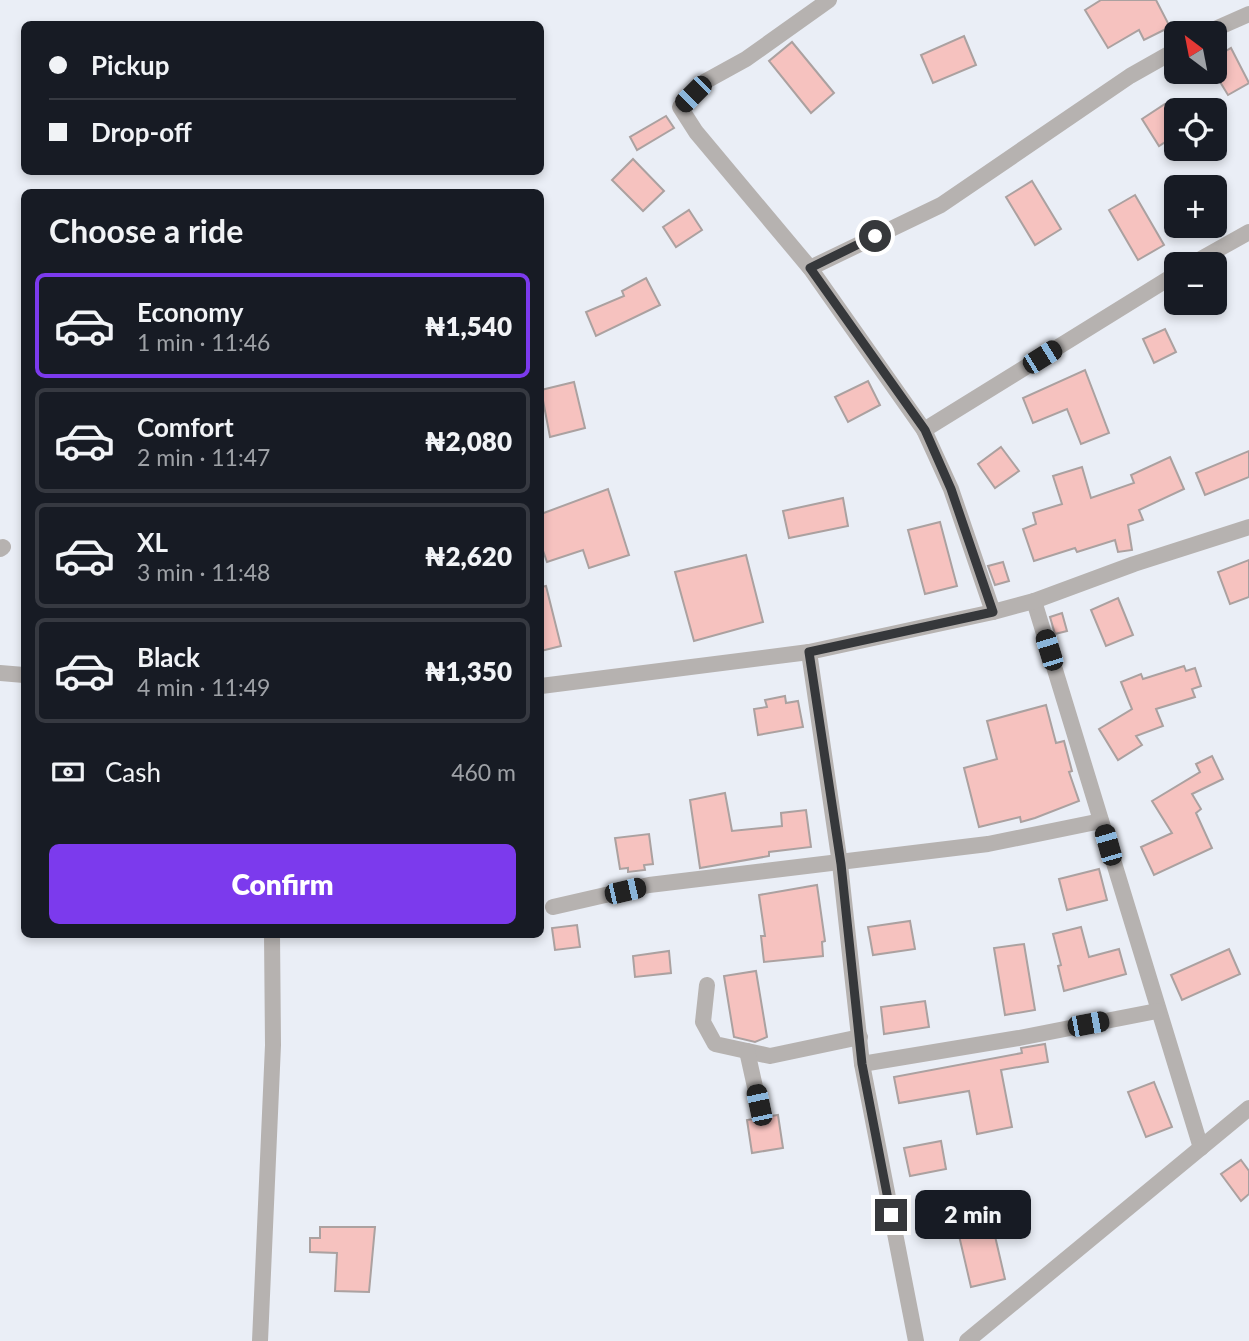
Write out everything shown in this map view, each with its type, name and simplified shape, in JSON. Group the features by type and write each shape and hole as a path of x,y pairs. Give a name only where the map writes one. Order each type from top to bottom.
{"street":[{"path":"829,0 746,59 706,81 680,107 696,132 810,268 925,430 951,489 993,612"},
{"path":"1227,24 1249,14"},
{"path":"810,268 941,205 1130,76 1164,57"},
{"path":"1213,252 1249,232"},
{"path":"925,430 1164,281"},
{"path":"544,686 809,652 993,612 1034,601 1134,564 1249,527"},
{"path":"1034,601 1201,1148"},
{"path":"809,652 841,864 862,1064 916,1341"},
{"path":"0,673 21,675"},
{"path":"553,907 649,885 841,864 988,844 1101,821"},
{"path":"260,1341 273,1045 272,938"},
{"path":"707,985 703,1022 715,1044 770,1056 860,1037"},
{"path":"862,1064 1019,1038 1157,1011"},
{"path":"747,1051 759,1105"},
{"path":"967,1341 1249,1108"}],"building":[{"path":"1101,0 1156,0 1167,21 1164,21 1164,30 1144,40 1139,30 1108,48 1085,10"},
{"path":"964,36 976,65 933,83 921,55"},
{"path":"792,42 834,93 811,113 769,61"},
{"path":"1231,48 1249,83 1228,95 1221,84 1227,84 1227,50"},
{"path":"1164,105 1164,143 1159,146 1142,119"},
{"path":"666,116 674,128 637,150 630,137"},
{"path":"633,159 664,191 643,211 612,180"},
{"path":"1032,181 1061,229 1035,245 1006,197"},
{"path":"1135,195 1164,245 1138,260 1109,210"},
{"path":"689,210 702,230 676,247 663,227"},
{"path":"646,278 660,305 596,336 586,312 624,296 622,291"},
{"path":"1165,329 1176,352 1154,363 1143,339"},
{"path":"1085,370 1109,433 1081,444 1067,409 1033,423 1023,398"},
{"path":"868,381 880,405 848,422 835,397"},
{"path":"574,382 585,428 550,437 544,389"},
{"path":"1001,447 1019,471 995,488 978,464"},
{"path":"1249,451 1249,477 1205,495 1196,473"},
{"path":"1170,457 1184,489 1139,510 1143,520 1128,525 1132,550 1118,552 1115,540 1077,552 1075,548 1034,561 1023,529 1036,524 1033,513 1062,504 1053,476 1082,467 1091,498 1134,483 1131,475"},
{"path":"608,489 629,555 589,568 583,550 547,562 544,554 544,513"},
{"path":"843,498 848,526 789,538 783,511"},
{"path":"940,522 957,586 925,594 908,530"},
{"path":"746,555 763,622 694,641 675,572"},
{"path":"1249,560 1249,597 1230,604 1218,572"},
{"path":"1003,562 1009,581 995,585 988,566"},
{"path":"544,586 561,646 544,650"},
{"path":"1118,598 1133,635 1106,646 1091,610"},
{"path":"1062,613 1067,631 1055,634 1050,617"},
{"path":"1184,666 1186,671 1195,668 1201,686 1192,689 1195,697 1156,709 1163,726 1136,736 1142,745 1118,760 1099,729 1132,709 1121,682 1141,674 1143,679"},
{"path":"785,696 786,703 798,701 803,727 758,735 754,709 767,707 765,700"},
{"path":"1046,705 1056,743 1064,741 1072,771 1069,772 1079,801 1021,822 1020,817 979,827 964,768 997,759 987,721"},
{"path":"1212,756 1223,779 1192,794 1201,809 1196,813 1212,848 1154,875 1141,847 1172,833 1152,801 1200,772 1196,764"},
{"path":"725,793 732,831 782,826 781,813 806,810 811,847 769,852 769,856 700,868 690,800"},
{"path":"649,834 653,864 644,865 645,870 628,872 628,868 620,869 615,838"},
{"path":"1099,869 1107,900 1067,910 1059,879"},
{"path":"817,885 825,941 822,942 823,956 764,962 761,936 765,936 759,895"},
{"path":"910,921 915,949 873,955 868,927"},
{"path":"577,925 580,947 555,950 552,928"},
{"path":"1081,927 1089,957 1119,949 1126,974 1064,991 1053,934"},
{"path":"1024,944 1035,1010 1005,1015 994,948"},
{"path":"1229,949 1240,974 1182,1000 1171,975"},
{"path":"669,951 671,973 635,977 633,956"},
{"path":"756,971 767,1037 755,1042 734,1037 724,976"},
{"path":"925,1001 929,1027 884,1034 881,1007"},
{"path":"1045,1044 1048,1062 1001,1070 1012,1127 977,1134 969,1091 899,1103 894,1077 1022,1053 1021,1048"},
{"path":"1154,1082 1172,1127 1146,1137 1128,1092"},
{"path":"778,1115 783,1148 752,1153 747,1120"},
{"path":"941,1141 946,1169 910,1176 904,1148"},
{"path":"1241,1160 1249,1171 1249,1194 1241,1201 1221,1174"},
{"path":"991,1219 1005,1279 971,1287 957,1227"},
{"path":"320,1227 375,1227 369,1292 335,1291 337,1253 310,1252 310,1238 320,1238"}],"route":[{"path":"875,236 810,268 925,430 951,489 993,612 809,652 841,864 862,1064 891,1215"}]}
